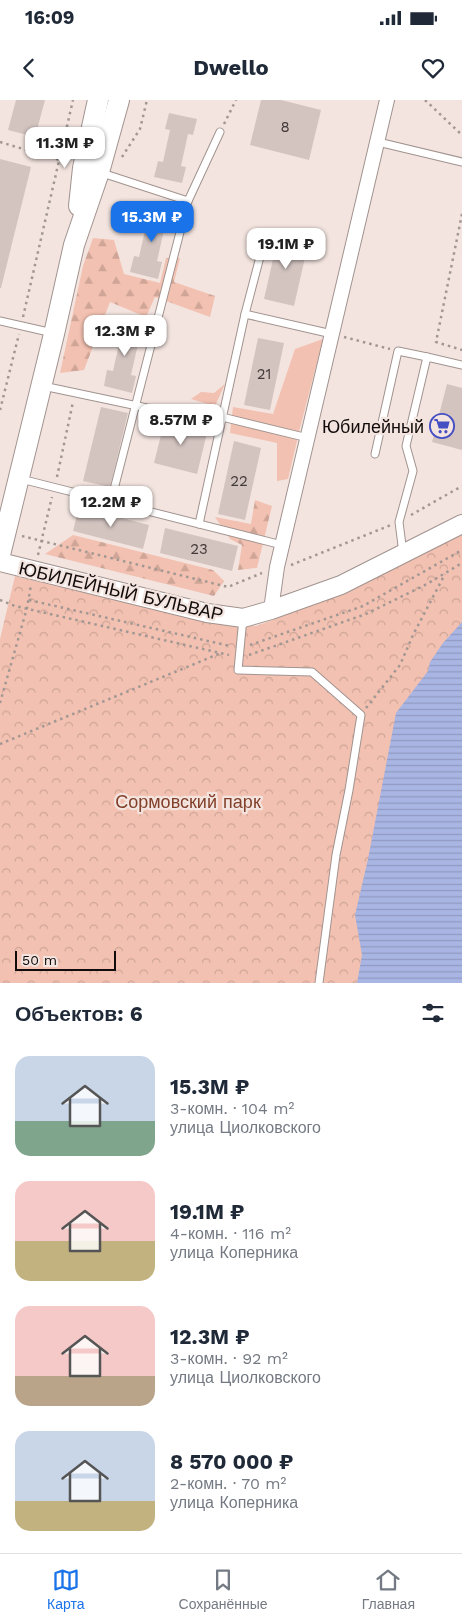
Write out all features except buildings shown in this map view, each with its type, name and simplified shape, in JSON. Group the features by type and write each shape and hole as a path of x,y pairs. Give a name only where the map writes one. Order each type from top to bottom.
{"main road":[{"path":"0,555 74,245 83,168 98,100"},
{"path":"74,245 99,172 118,100"}],"street":[{"path":"271,610 282,545 387,100"},
{"name":"ЮБИЛЕЙНЫЙ БУЛЬВАР","path":"0,562 207,613 243,618 341,585 462,524"}],"lane":[{"path":"111,501 188,201 220,132"},
{"path":"378,142 462,162"},
{"path":"99,172 188,201"},
{"path":"199,524 245,314 266,234"},
{"path":"245,314 332,334"},
{"path":"0,321 54,334"},
{"path":"375,454 398,351 462,365"},
{"path":"403,555 399,522 413,471 406,446 427,357"},
{"path":"42,385 136,406 222,417 308,438"},
{"path":"19,478 282,545"},
{"path":"243,618 238,670 312,672 360,716 349,790 336,855 319,983"}],"path":[{"path":"0,410 73,100"},
{"path":"120,159 140,129 147,100"},
{"path":"220,132 236,100"},
{"path":"425,100 462,135"},
{"path":"0,142 60,160"},
{"path":"462,214 436,342 462,350"},
{"path":"332,334 398,351"},
{"path":"0,703 27,608 33,570 43,541 75,393"},
{"path":"5,532 228,587 277,567 294,564 399,522 462,486"},
{"path":"360,716 400,665 413,635 446,572"},
{"path":"0,744 222,653"}],"green space":[{"path":"93,238 114,240 124,274 160,283 166,258 180,258 174,282 215,296 210,317 155,297 146,317 110,302 84,370 60,373 83,266"},
{"path":"323,339 288,479 277,481 277,443 230,433 233,407 273,414 295,349"},
{"path":"225,384 215,406 191,399 201,392 214,393"},
{"path":"255,500 272,506 257,568 238,570 242,545 230,539 215,517 251,524"},
{"name":"Сормовский парк","path":"462,533 462,983 0,983 0,639 15,576 211,621 256,626 332,598"},
{"path":"73,535 213,570 224,581 214,596 45,554"}],"water":[{"path":"462,622 462,983 357,983 362,955 355,915 368,859 396,713 428,671 430,662 443,643"}],"place":[{"name":"Юбилейный","path":"442,426"}]}
